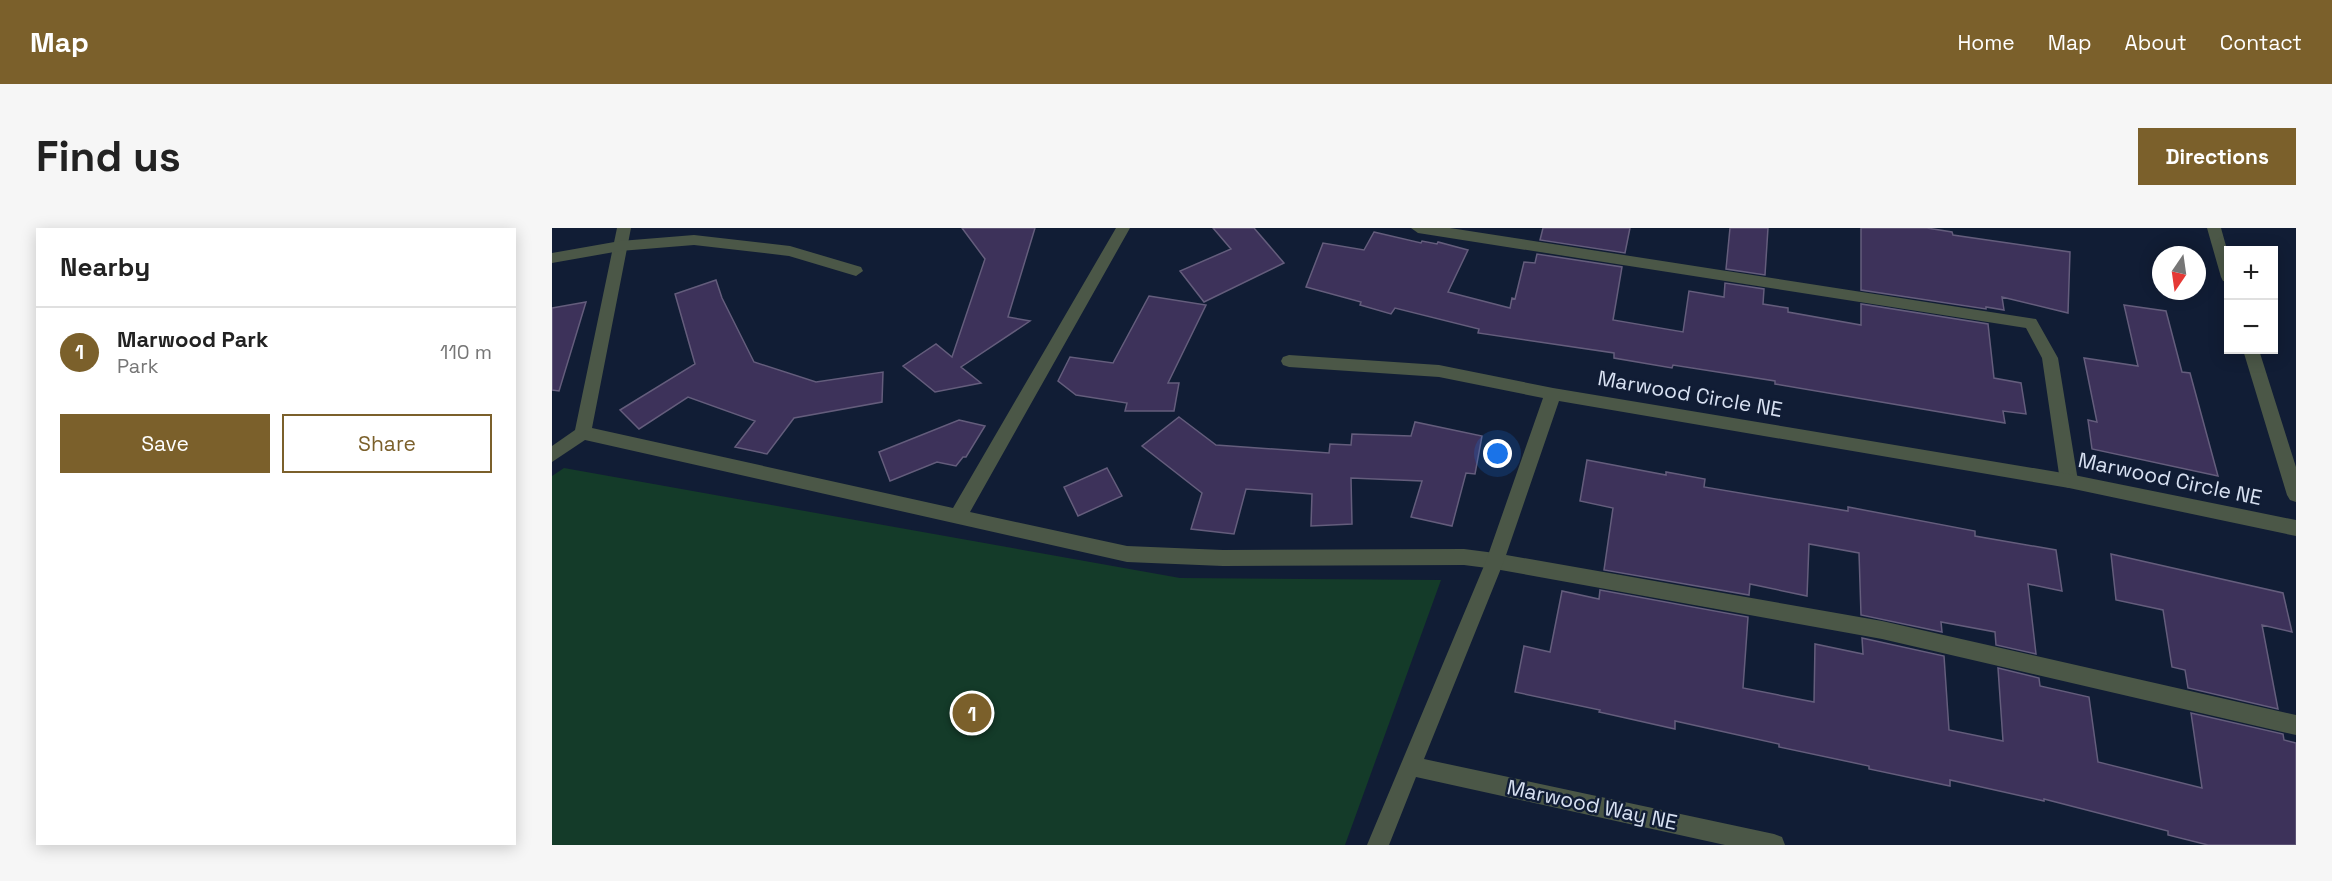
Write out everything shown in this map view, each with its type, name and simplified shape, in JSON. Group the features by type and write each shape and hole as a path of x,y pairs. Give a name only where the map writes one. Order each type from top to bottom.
{"street":[{"path":"552,455 583,433 624,228"},
{"path":"957,518 1123,228"},
{"path":"1418,228 2031,323 2050,358 2069,481"},
{"path":"2214,228 2224,261"},
{"path":"552,258 620,246 694,240 790,251 856,271"},
{"path":"2252,354 2296,495"},
{"name":"Marwood Circle NE","path":"1289,361 1439,371 1553,394 2069,481 2296,528"},
{"path":"1378,845 1495,561 1553,394"},
{"path":"583,433 1127,554 1223,558 1464,557 1495,561 1882,630 2296,725"},
{"name":"Marwood Way NE","path":"1410,766 1774,845"}],"green space":[{"path":"564,468 1180,578 1441,580 1345,845 552,845 552,476"}],"building":[{"path":"962,228 1035,228 1008,317 1030,321 961,367 981,383 935,392 903,366 936,344 952,357 985,259"},
{"path":"1213,228 1254,228 1284,263 1204,302 1180,271 1231,249"},
{"path":"1543,228 1630,228 1625,253 1540,240"},
{"path":"1730,228 1768,228 1765,275 1726,269"},
{"path":"1861,228 1927,228 1952,232 1953,235 2070,252 2068,313 2002,297 2004,310 1861,290"},
{"path":"1374,232 1421,243 1422,241 1437,244 1438,242 1468,250 1448,292 1510,308 1512,298 1515,299 1524,262 1535,263 1537,254 1622,267 1613,320 1683,332 1689,291 1724,297 1725,283 1764,289 1763,304 1788,308 1788,312 1861,325 1861,304 1988,324 1994,378 2021,383 2026,414 2003,411 2005,423 1775,384 1775,381 1614,358 1614,353 1478,333 1479,329 1395,308 1391,314 1360,305 1361,302 1306,287 1323,243 1364,250"},
{"path":"716,280 722,298 754,362 816,382 883,372 882,402 794,418 767,454 735,447 755,421 688,397 639,429 620,410 695,364 675,294"},
{"path":"1149,296 1206,305 1168,383 1179,383 1174,411 1125,411 1127,403 1076,395 1058,381 1070,357 1113,363"},
{"path":"586,302 559,391 552,390 552,308"},
{"path":"2124,305 2166,311 2182,372 2190,373 2218,476 2092,449 2088,420 2097,422 2084,358 2138,366"},
{"path":"1179,417 1216,445 1329,453 1330,444 1351,445 1352,434 1411,436 1415,422 1482,436 1475,474 1466,473 1452,526 1411,517 1422,481 1351,478 1352,524 1311,526 1312,494 1246,489 1234,534 1191,529 1202,493 1142,446"},
{"path":"959,420 985,426 966,457 963,457 956,466 937,462 890,481 879,452"},
{"path":"1587,460 1666,475 1666,472 1705,479 1704,487 1848,511 1848,507 1975,531 1975,536 2056,550 2062,591 2028,584 2036,654 1996,645 1995,632 1941,622 1942,632 1861,615 1859,553 1809,544 1807,596 1750,584 1749,595 1604,570 1613,508 1580,501"},
{"path":"1107,468 1122,496 1078,516 1064,487"},
{"path":"2111,554 2283,593 2292,632 2262,625 2278,709 2188,688 2185,670 2172,667 2163,610 2116,600"},
{"path":"1600,590 1748,617 1743,688 1814,702 1815,644 1863,654 1862,638 1944,656 1949,730 2003,741 1998,668 2039,678 2040,686 2089,697 2098,762 2202,788 2191,713 2283,734 2284,740 2296,743 2296,845 2208,845 2168,835 2168,831 2044,799 2044,801 1950,780 1950,786 1869,769 1869,766 1779,747 1779,744 1675,721 1675,729 1515,692 1524,646 1550,652 1562,591 1599,599"}],"place":[{"name":"Marwood Park","path":"972,713"}]}
